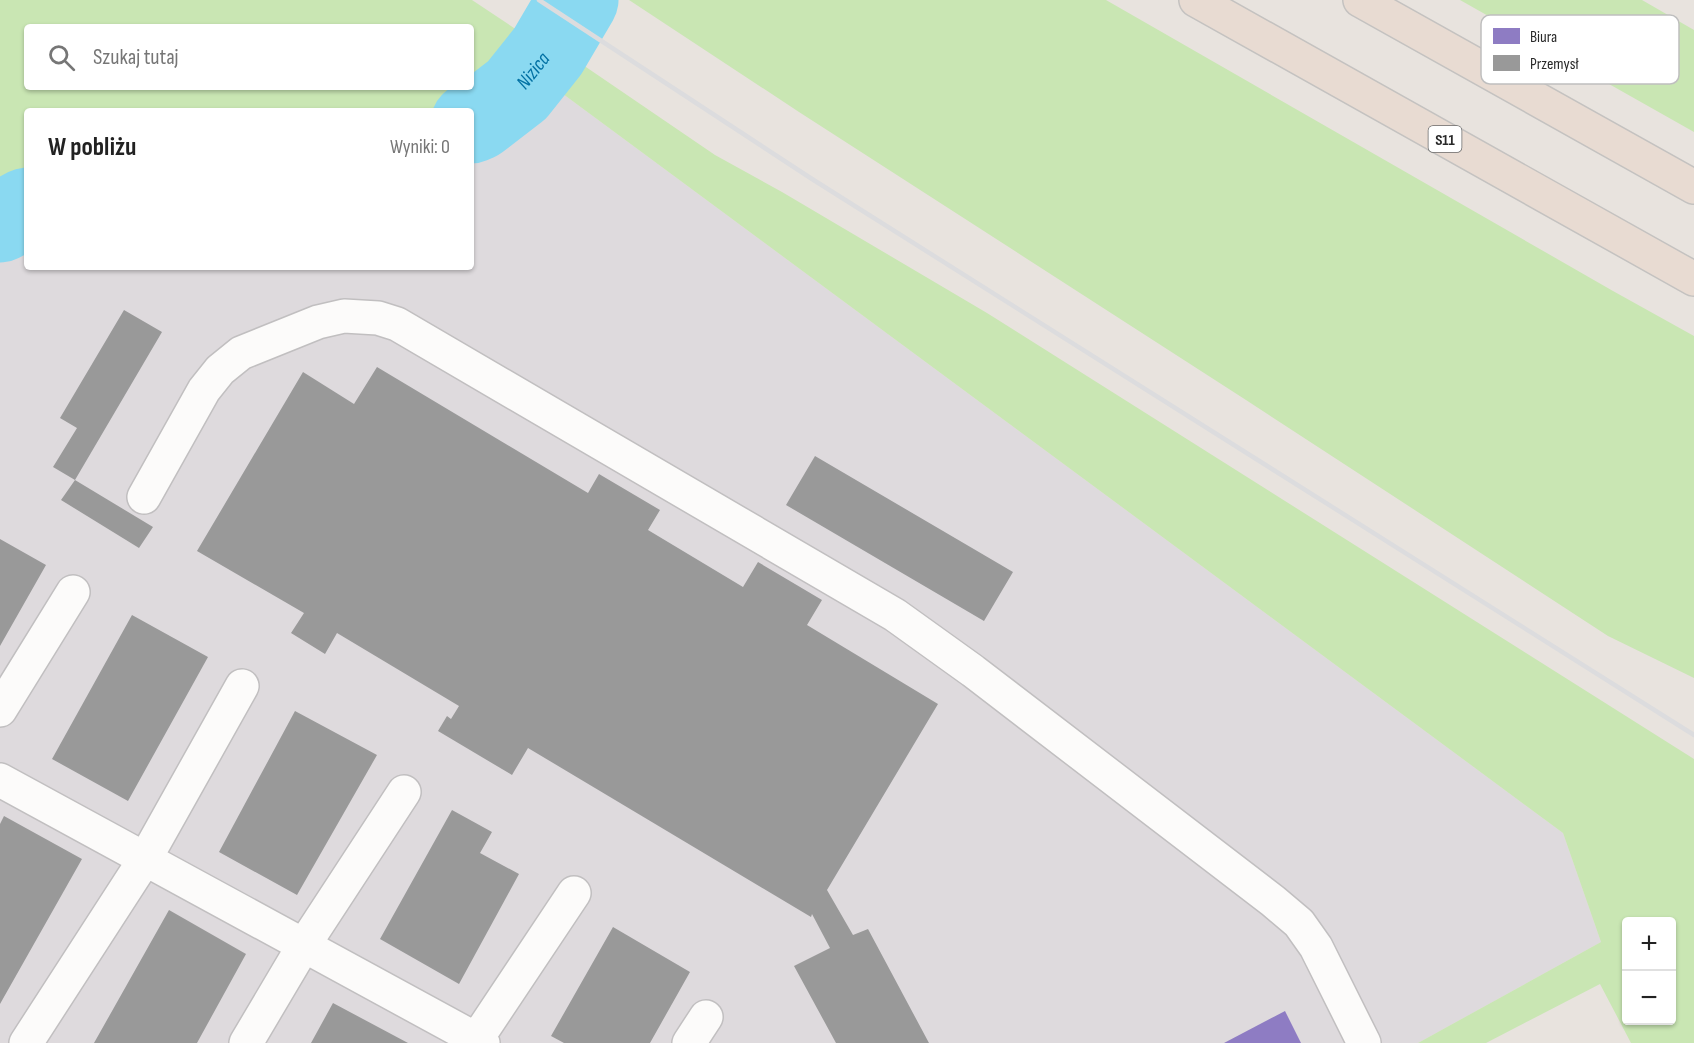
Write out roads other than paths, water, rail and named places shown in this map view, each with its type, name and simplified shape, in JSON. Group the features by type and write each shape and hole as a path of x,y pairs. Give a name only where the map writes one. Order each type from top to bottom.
{"highway":[{"name":"S11","path":"1196,0 1694,279"},
{"path":"1360,0 1481,68"},
{"path":"1510,84 1694,187"}],"lane":[{"path":"144,497 204,390 220,370 241,353 318,322 344,316 378,318 397,324 896,615 973,671 1299,923 1316,947 1364,1043"},
{"path":"0,710 73,592"},
{"path":"26,1043 145,859 242,686"},
{"path":"0,780 477,1042 574,892"},
{"path":"246,1043 304,945 404,792"}],"waterway":[{"name":"Nizica","path":"474,122 517,90 548,51 578,0"},
{"name":"Nizica","path":"0,222 24,210"}],"railway":[{"path":"539,0 812,179 1694,735"}]}
